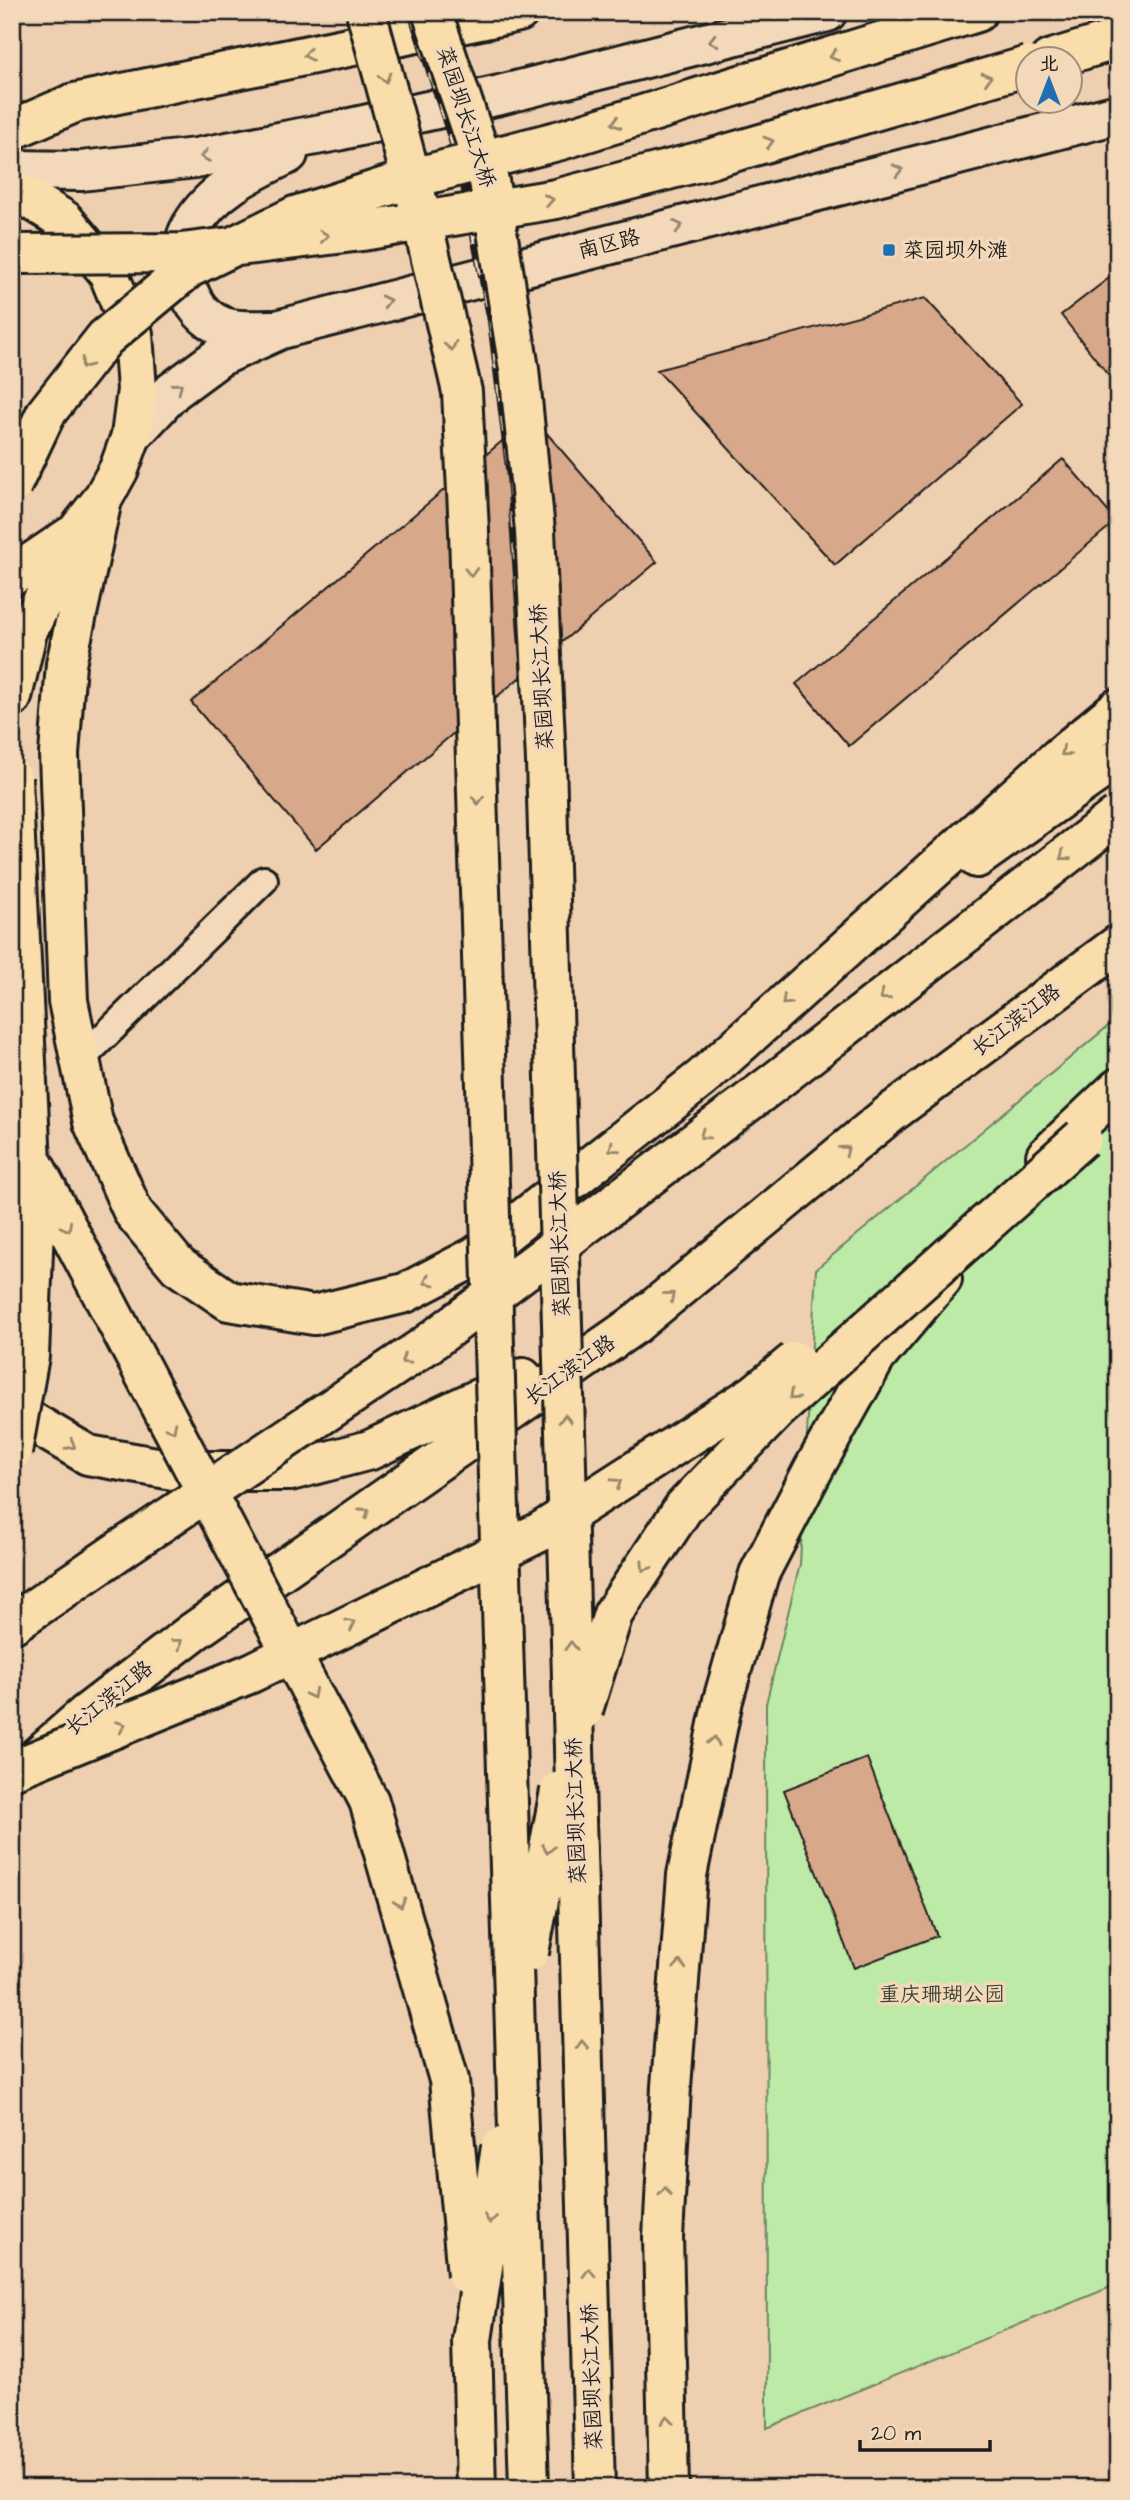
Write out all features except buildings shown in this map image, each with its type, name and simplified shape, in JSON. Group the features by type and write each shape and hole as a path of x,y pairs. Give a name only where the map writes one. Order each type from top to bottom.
{"main road":[{"path":"366,12 418,203 462,393 469,531 529,2488"},
{"name":"菜园坝长江大桥","path":"432,12 489,181 519,369 535,531 547,775 595,2488"},
{"path":"12,130 74,103 519,12"},
{"path":"12,170 81,171 196,158 337,131 499,95 827,12"},
{"path":"12,485 46,413 105,338 189,268 201,262 295,216 413,178 561,140 976,12"},
{"path":"1084,49 1118,39"},
{"path":"12,254 181,253 362,231 555,199 706,160 1014,70"},
{"name":"南区路","path":"131,436 173,391 219,356 281,329 1118,114"},
{"path":"281,329 244,331 222,326 201,310 188,293 182,262 190,229 211,201 243,175 337,131"},
{"path":"12,188 64,220 108,272 133,334 137,390 131,436 119,470 102,500 76,533 27,632 12,697"},
{"path":"102,500 66,664 59,754 68,1001 93,1122 133,1212 178,1266 229,1301 314,1314 405,1293 476,1255 702,1078 1118,708"},
{"path":"12,576 76,533"},
{"path":"817,973 1118,758"},
{"path":"12,778 34,1224 29,1356 12,1452"},
{"path":"12,1624 425,1346 776,1081 1118,815"},
{"name":"长江滨江路","path":"12,1780 86,1714 193,1632 634,1325 891,1113 1118,945"},
{"path":"12,1770 251,1673 540,1532 755,1394 1050,1151 1118,1087"},
{"path":"472,2340 533,1927 564,1768 613,1614 684,1507 778,1410 1118,1107"},
{"path":"12,1123 369,1801 449,2080 472,2340 476,2488"},
{"path":"669,2488 663,2237 687,1875 723,1700 755,1587 813,1470 876,1357 1050,1151"},
{"path":"12,1410 88,1455 179,1471 290,1471 370,1450 634,1325"}],"lane":[{"path":"79,1061 264,880"}],"green space":[{"name":"重庆珊瑚公园","path":"1118,1018 1118,2284 767,2428 766,1704 800,1564 816,1269"}],"tunnel":[{"path":"1109,12 1118,16"}],"railway":[{"path":"411,12 460,166 491,321 510,477 528,734 580,2488"},
{"path":"440,12 485,173 536,464 552,732 604,2488"}],"place":[{"name":"菜园坝外滩","path":"889,250"}]}
